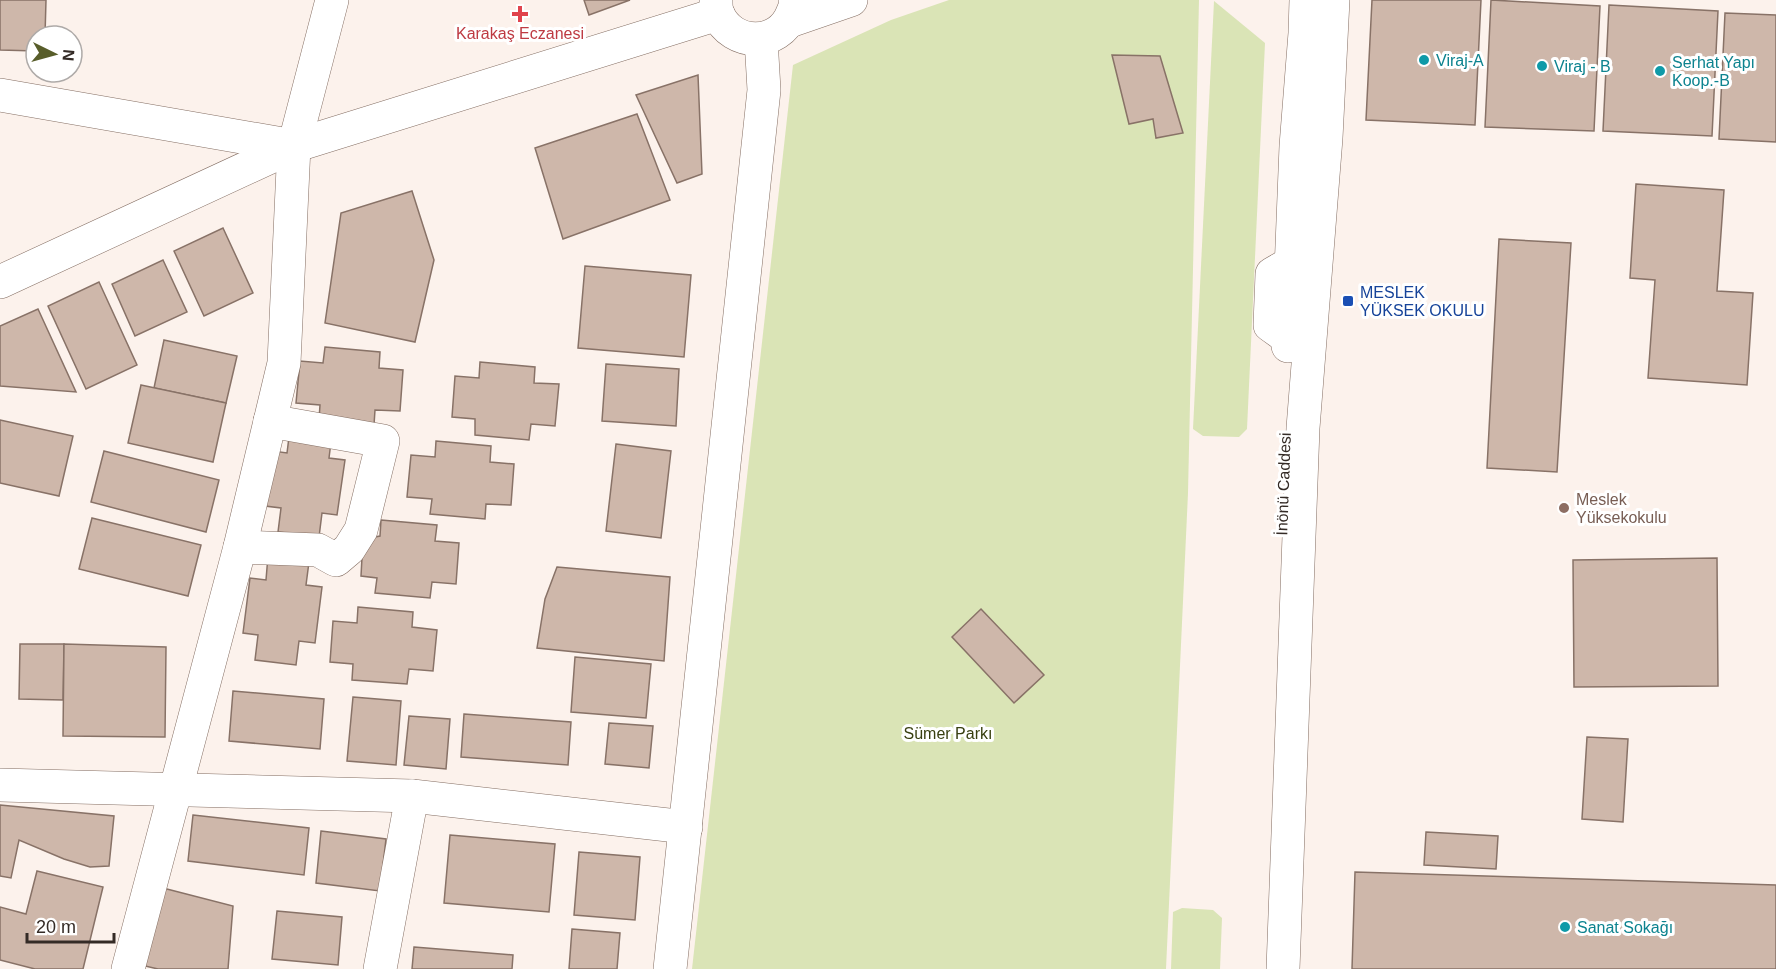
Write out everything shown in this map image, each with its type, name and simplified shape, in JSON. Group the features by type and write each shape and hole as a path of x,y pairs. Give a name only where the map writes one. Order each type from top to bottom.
{"street":[{"path":"128,969 240,547 284,363 294,146 332,0"},
{"path":"0,282 294,146 717,7 728,28 743,38 761,39 777,34 792,10 851,0"},
{"path":"1285,0 1305,33"},
{"name":"İnönü Caddesi","path":"1263,969 1296,146 1306,0"},
{"name":"İnönü Caddesi","path":"1282,969 1303,428 1326,138 1333,0"},
{"path":"670,969 764,90 761,39"},
{"path":"0,94 294,146"},
{"path":"240,547 318,550 336,560 349,549 361,530 383,441 270,422"},
{"path":"0,785 412,796 686,827"},
{"path":"380,969 412,796"}],"green space":[{"name":"Sümer Parkı","path":"949,0 1199,0 1188,493 1166,969 692,969 793,65 891,20"},
{"path":"1214,1 1265,43 1247,429 1239,437 1203,436 1193,429"},
{"path":"1182,908 1213,910 1222,918 1220,969 1171,969 1173,912"}],"building":[{"path":"0,0 46,0 45,24 24,24 24,51 0,50"},
{"path":"584,0 630,0 589,15"},
{"name":"Viraj-A","path":"1372,0 1481,0 1475,125 1366,120"},
{"name":"Viraj - B","path":"1491,0 1600,6 1594,131 1485,127"},
{"name":"Serhat Yapı Koop.-B","path":"1609,5 1718,11 1712,136 1603,131"},
{"path":"1725,13 1776,15 1776,142 1719,139"},
{"path":"1112,55 1160,56 1183,133 1156,138 1153,119 1129,124"},
{"path":"698,75 702,174 677,183 636,95"},
{"path":"637,114 670,200 563,239 535,148"},
{"path":"1636,184 1724,190 1717,291 1753,293 1747,385 1648,378 1655,280 1630,278"},
{"path":"412,191 434,260 415,342 325,323 341,213"},
{"path":"223,228 253,293 204,316 174,251"},
{"path":"1499,239 1571,243 1557,472 1487,468"},
{"path":"163,260 187,312 135,336 112,284"},
{"path":"585,266 691,275 684,357 578,348"},
{"path":"99,282 137,365 86,389 48,306"},
{"path":"38,309 76,392 0,386 0,326"},
{"path":"164,340 237,356 226,403 154,388"},
{"path":"325,347 380,352 379,368 403,370 400,411 375,410 374,425 319,420 320,405 296,403 300,361 323,363"},
{"path":"480,362 535,367 534,383 559,384 555,426 531,424 529,440 475,435 475,419 452,417 455,376 479,378"},
{"path":"606,364 679,369 676,426 602,421"},
{"path":"141,385 226,403 213,462 128,443"},
{"path":"0,420 73,436 59,496 0,483"},
{"path":"290,429 332,434 329,458 345,460 337,515 322,513 319,537 278,532 281,508 265,506 273,451 287,453"},
{"path":"436,441 491,446 490,462 514,464 511,505 486,504 485,519 430,514 432,499 407,497 411,455 435,457"},
{"path":"616,444 671,451 661,538 606,531"},
{"path":"104,451 219,480 206,532 91,502"},
{"path":"92,518 201,545 188,596 79,569"},
{"path":"381,520 437,525 435,541 459,543 456,584 432,582 430,598 375,593 377,578 361,576 363,539 380,536"},
{"path":"268,556 309,562 306,585 322,587 315,643 299,641 296,665 255,660 258,635 243,633 250,578 266,580"},
{"path":"1717,558 1718,686 1574,687 1573,560"},
{"path":"557,567 670,577 664,661 537,648 545,599"},
{"path":"358,607 413,612 412,627 437,630 433,671 409,669 407,684 352,680 353,664 330,662 333,621 357,623"},
{"path":"981,609 1044,675 1014,703 952,637"},
{"path":"20,644 64,644 63,700 19,699"},
{"path":"64,644 166,647 165,737 63,736"},
{"path":"575,657 651,664 646,718 571,712"},
{"path":"233,691 324,699 320,749 229,741"},
{"path":"353,697 401,701 396,765 347,761"},
{"path":"464,714 571,722 568,765 461,757"},
{"path":"409,716 450,719 446,769 404,765"},
{"path":"609,723 653,726 649,768 605,764"},
{"path":"1587,737 1628,739 1623,822 1582,819"},
{"path":"0,805 114,816 109,866 90,867 19,840 11,878 0,876"},
{"path":"193,815 309,828 304,875 188,861"},
{"path":"321,831 386,839 380,891 316,883"},
{"path":"1426,832 1498,836 1496,869 1424,865"},
{"path":"450,835 555,844 549,912 444,903"},
{"path":"579,852 640,857 635,920 574,915"},
{"path":"37,871 103,887 83,969 35,969 0,960 0,907 26,914"},
{"name":"Sanat Sokağı","path":"1355,872 1776,885 1776,969 1352,969"},
{"path":"163,888 233,906 228,969 158,969 145,966"},
{"path":"277,911 342,917 338,965 272,959"},
{"path":"572,929 620,933 617,969 569,969"},
{"path":"414,947 513,955 512,969 412,969"}],"place":[{"name":"Karakaş Eczanesi","path":"520,14"},
{"name":"Viraj-A","path":"1424,60"},
{"name":"Viraj - B","path":"1542,66"},
{"name":"Serhat Yapı Koop.-B","path":"1660,71"},
{"name":"MESLEK YÜKSEK OKULU","path":"1348,301"},
{"name":"Meslek Yüksekokulu","path":"1564,508"},
{"name":"Sanat Sokağı","path":"1565,927"}]}
